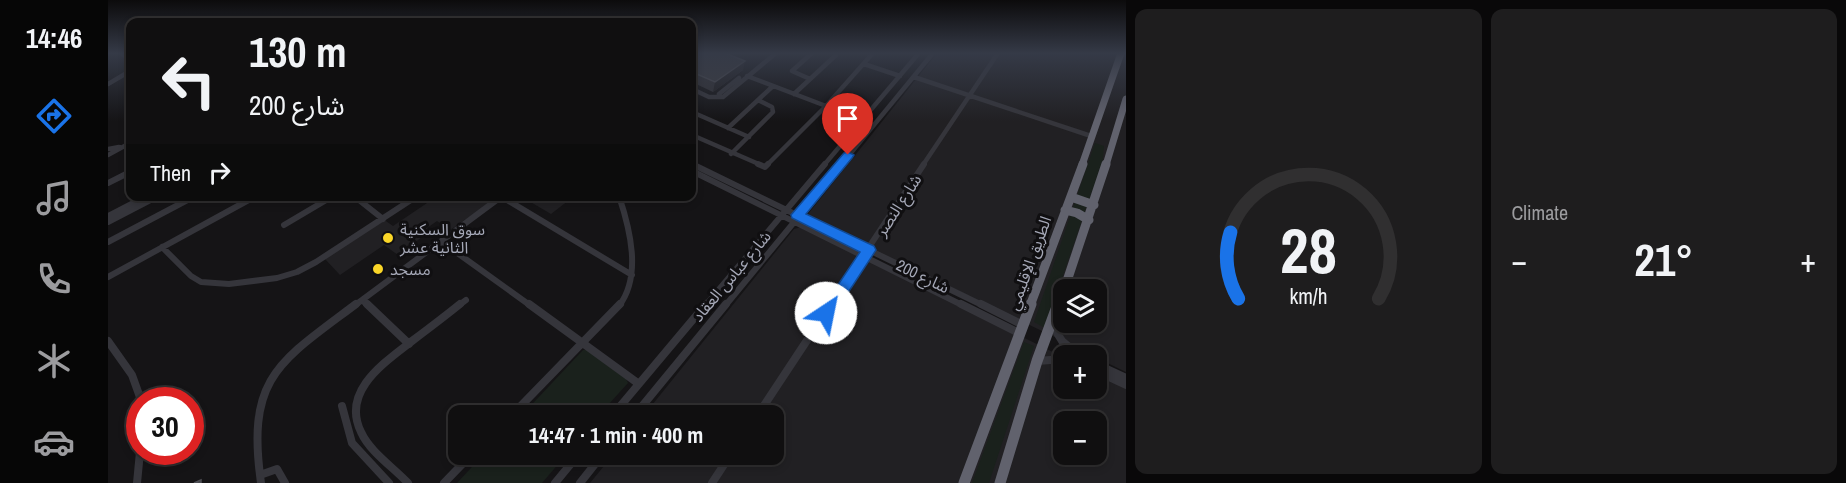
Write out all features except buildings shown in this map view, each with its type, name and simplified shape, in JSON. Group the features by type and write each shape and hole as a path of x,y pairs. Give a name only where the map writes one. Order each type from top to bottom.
{"highway":[{"name":"الطريق الإقليمي","path":"964,483 1071,197 1113,76"},
{"path":"1068,279 1094,205 1126,99"},
{"path":"1071,197 1094,205"},
{"path":"1065,210 1077,213 1089,220"},
{"path":"1000,483 1037,361 1053,319"}],"street":[{"path":"108,84 122,76"},
{"path":"696,90 709,97 723,97 746,76 826,106"},
{"path":"802,76 810,79"},
{"path":"794,94 813,76"},
{"path":"696,137 731,154 766,167 854,76"},
{"name":"شارع عباس العقاد","path":"621,405 900,76"},
{"name":"شارع النصر","path":"764,405 983,76"},
{"path":"914,77 1091,136"},
{"name":"شارع عباس العقاد","path":"643,405 795,218 914,77"},
{"path":"728,128 773,86"},
{"path":"885,95 896,99"},
{"path":"731,154 773,112 772,107 758,100"},
{"path":"696,114 749,137"},
{"path":"108,149 126,145"},
{"path":"108,154 126,146"},
{"name":"شارع 200","path":"696,166 784,213"},
{"name":"شارع 200","path":"696,173 795,218 1022,329"},
{"path":"108,183 126,174"},
{"path":"108,216 137,201"},
{"path":"108,222 148,201"},
{"path":"108,242 186,201"},
{"path":"108,277 247,201"},
{"path":"284,225 325,201"},
{"path":"360,201 383,219"},
{"path":"162,247 190,276 201,282 229,284 264,281 306,268 410,201"},
{"path":"285,483 277,469 261,479 258,408 270,377 291,353 497,201"},
{"path":"509,201 632,275"},
{"path":"522,405 624,299 632,275 620,201"},
{"path":"765,236 776,242"},
{"path":"442,242 639,384"},
{"path":"362,300 409,344"},
{"path":"408,483 362,436 356,421 357,399 362,386 376,369 466,300"},
{"path":"1051,324 1067,345"},
{"path":"108,341 132,375 136,387"},
{"path":"1037,361 1053,360"},
{"path":"1107,369 1126,378"},
{"path":"1107,376 1126,385"},
{"path":"342,406 352,443 389,483"},
{"path":"352,443 362,436"},
{"path":"137,483 139,465"},
{"path":"444,483 461,465"},
{"path":"555,483 570,465"},
{"path":"580,483 594,465"},
{"path":"712,483 724,465"}],"shaded area":[{"path":"919,76 1126,76 1126,372 1107,363 1107,345 1071,345 809,219 808,214"},
{"path":"1095,143 1104,146 1103,159 1062,279 1053,279 1053,305 1045,328 1034,322"},
{"name":"سوق السكنية الثانية عشر","path":"430,201 492,201 450,230 437,221 427,228 430,231 398,255 384,245 340,275 325,259 383,219 393,226"},
{"path":"529,201 568,201 551,214"},
{"path":"801,227 1053,352 1053,399 1107,399 1107,378 1126,388 1126,483 590,483 605,465 784,465 784,405 652,405 794,229"},
{"path":"1024,342 1034,346 989,483 972,483"},
{"path":"583,350 587,350 626,379 628,383 608,405 531,405"},
{"path":"474,465 557,465 542,483 457,483"}],"place":[{"name":"سوق السكنية الثانية عشر","path":"388,238"},
{"name":"مسجد","path":"378,269"}],"route":[{"path":"826,313 869,250 797,215 848,155"}]}
